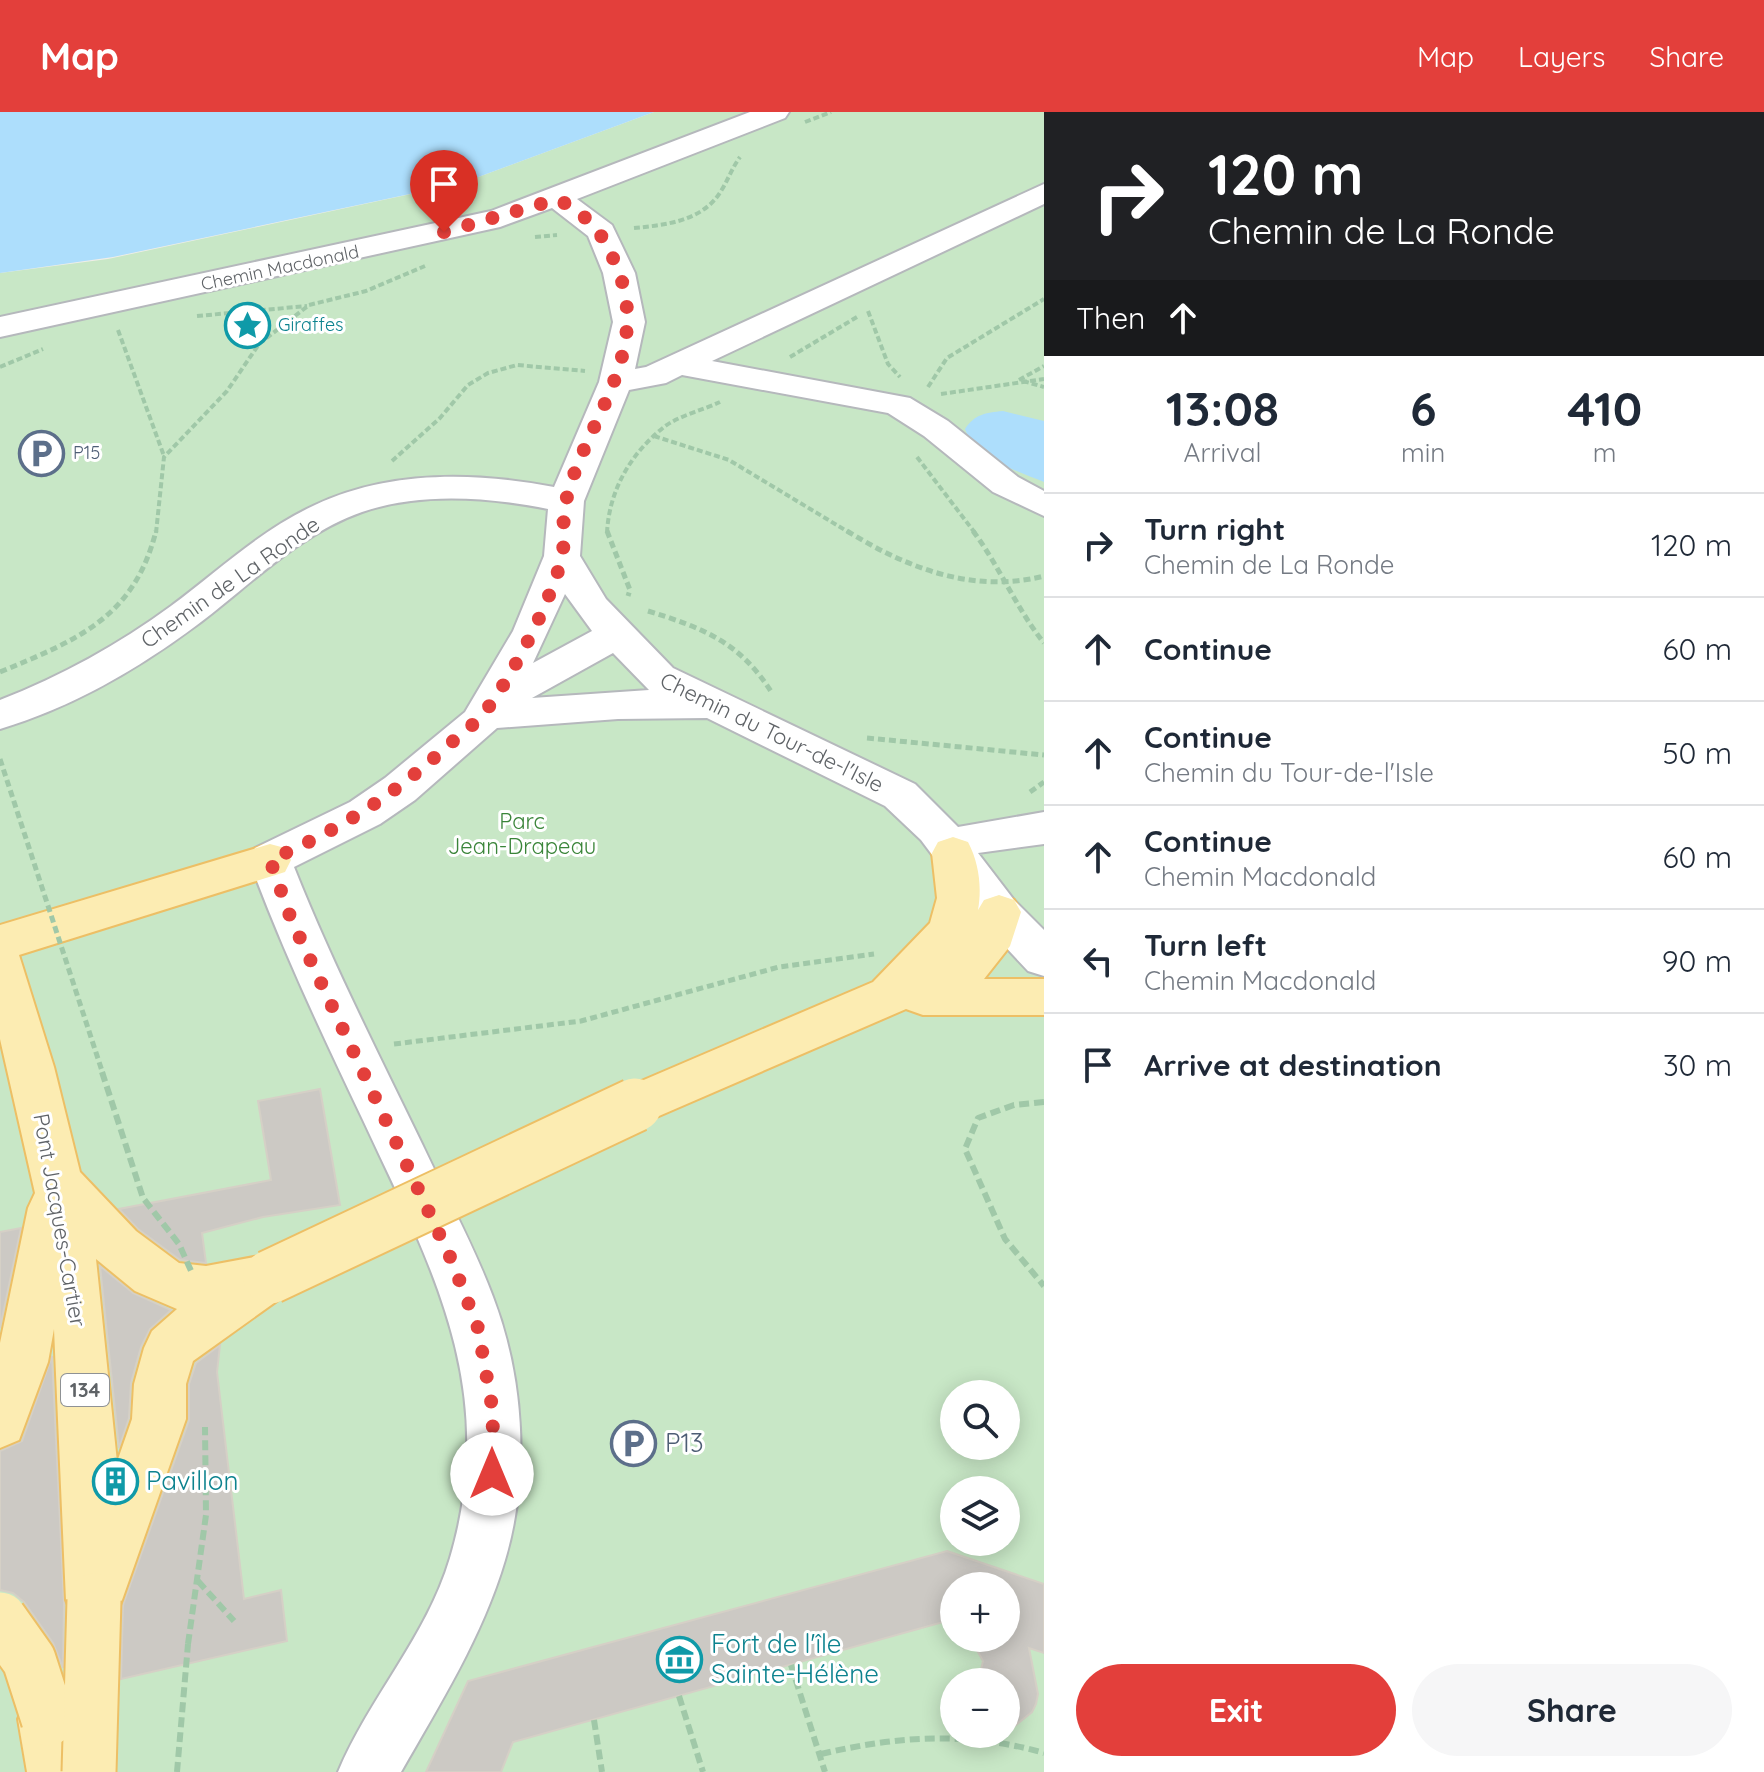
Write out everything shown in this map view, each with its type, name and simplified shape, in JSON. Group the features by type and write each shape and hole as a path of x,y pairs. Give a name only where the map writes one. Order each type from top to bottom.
{"main road":[{"path":"94,1600 159,1419 160,1384 170,1348 182,1335 270,1277 635,1105 881,976 929,959 961,907 963,846"},
{"path":"0,943 270,860"},
{"path":"881,976 960,974 983,952 994,934 999,912"},
{"name":"Pont Jacques-Cartier","path":"0,960 58,1182 83,1360 94,1600 89,1772"},
{"path":"881,976 1044,997"},
{"path":"58,1182 142,1269 166,1285 194,1290 270,1277"},
{"path":"0,1422 22,1362 58,1182"},
{"path":"0,1619 29,1660 48,1719 57,1772"}],"street":[{"name":"Chemin Macdonald","path":"0,327 500,218 580,214 653,189 742,139 775,112"},
{"name":"Chemin Macdonald","path":"580,214 636,163 742,139"},
{"path":"636,163 666,180"},
{"path":"616,382 654,376 679,365 717,343 797,311 1044,193"},
{"path":"483,714 532,631 562,556 566,501 616,382 629,322 619,273 580,214"},
{"path":"629,322 672,341 717,343"},
{"path":"679,365 769,383 912,405 1006,483 1044,505"},
{"name":"Chemin de La Ronde","path":"0,715 71,685 117,660 163,631 279,544 346,504 451,486 498,488 566,501"},
{"name":"Chemin du Tour-de-l'Isle","path":"562,556 592,608 659,678 717,709 900,795 936,829 963,846 999,912 1044,958"},
{"path":"368,1772 467,1589 484,1527 492,1474 493,1412 478,1328 451,1259 291,919 270,860 365,813 400,789 483,714 517,689 615,635"},
{"path":"483,714 538,714 625,702 668,702 717,709"},
{"path":"963,846 1037,810"}],"path":[{"path":"804,123 831,112"},
{"path":"526,238 580,214 672,223 702,211 718,197 742,139"},
{"path":"189,317 309,305 366,291 432,263"},
{"path":"912,405 947,358 1044,299"},
{"path":"164,457 227,391 259,344 309,305"},
{"path":"868,311 888,364 912,405 915,453 927,474 993,557 1022,616 1044,643"},
{"path":"0,672 59,647 104,621 130,593 149,559 160,517 164,457 118,328 107,330"},
{"path":"0,367 56,344"},
{"path":"346,504 440,418 468,385 488,373 517,365 551,366 592,371 616,382"},
{"path":"1018,380 1044,366"},
{"path":"912,405 1018,380 1044,379"},
{"path":"1018,380 1044,387"},
{"path":"637,603 607,536 608,508 628,464 665,426 769,383"},
{"path":"654,436 726,459 798,499 845,533 898,560 952,579 1005,585 1044,576"},
{"path":"615,635 630,590"},
{"path":"644,609 690,624 735,649 754,664 776,698"},
{"path":"863,738 1044,755"},
{"path":"0,759 143,1198 155,1221 179,1244 186,1269 192,1273"},
{"path":"1037,810 1044,782"},
{"path":"382,1047 407,1040 530,1030 581,1021 779,967 881,976"},
{"path":"1044,1102 1014,1105 978,1118 965,1149 1005,1239 1044,1286"},
{"path":"177,1772 208,1471 205,1417"},
{"path":"198,1581 234,1621"},
{"path":"791,1665 825,1772"},
{"path":"679,1696 703,1772"},
{"path":"594,1720 602,1772"},
{"path":"821,1754 859,1744 966,1735 1004,1739 1044,1753"}],"green space":[{"name":"Parc Jean-Drapeau","path":"654,112 1044,112 1044,1772 0,1772 0,273 108,259 462,183"}],"water":[{"path":"0,112 654,112 462,183 113,257 0,273"},
{"path":"1003,411 1044,421 1044,482 987,456 970,439 965,429 973,420"}],"building":[{"path":"320,1089 340,1205 263,1217 202,1233 206,1263 180,1260 138,1229 119,1209 271,1180 258,1101"},
{"path":"21,1228 0,1328 0,1232"},
{"path":"100,1266 133,1293 171,1310 150,1329 141,1347 131,1383 129,1418 119,1448"},
{"path":"220,1345 217,1372 244,1599 281,1590 287,1641 121,1679 123,1605 189,1420 189,1384 196,1363"},
{"path":"52,1356 64,1604 63,1668 53,1643 24,1602 13,1593 0,1590 0,1451 22,1441"},
{"name":"Fort de l'île Sainte-Hélène","path":"940,1553 940,1556 962,1556 1009,1572 940,1572 940,1623 513,1742 501,1772 426,1772 468,1681"},
{"name":"Fort de l'île Sainte-Hélène","path":"1020,1576 1044,1584 1044,1653 1029,1648 1038,1694 1032,1712 1020,1722 1020,1668 981,1668 983,1661 978,1652 1020,1652"}],"place":[{"name":"Giraffes","path":"247,325"},
{"name":"P15","path":"42,453"},
{"name":"P13","path":"634,1443"},
{"name":"Pavillon","path":"115,1481"},
{"name":"Fort de l'île Sainte-Hélène","path":"680,1659"}],"route":[{"path":"444,232 558,199 582,214 601,231 626,297 629,322 616,382 566,501 562,556 541,610 514,665 483,714 400,789 365,813 270,860 291,919 451,1259 478,1328 493,1412 492,1474"}]}
